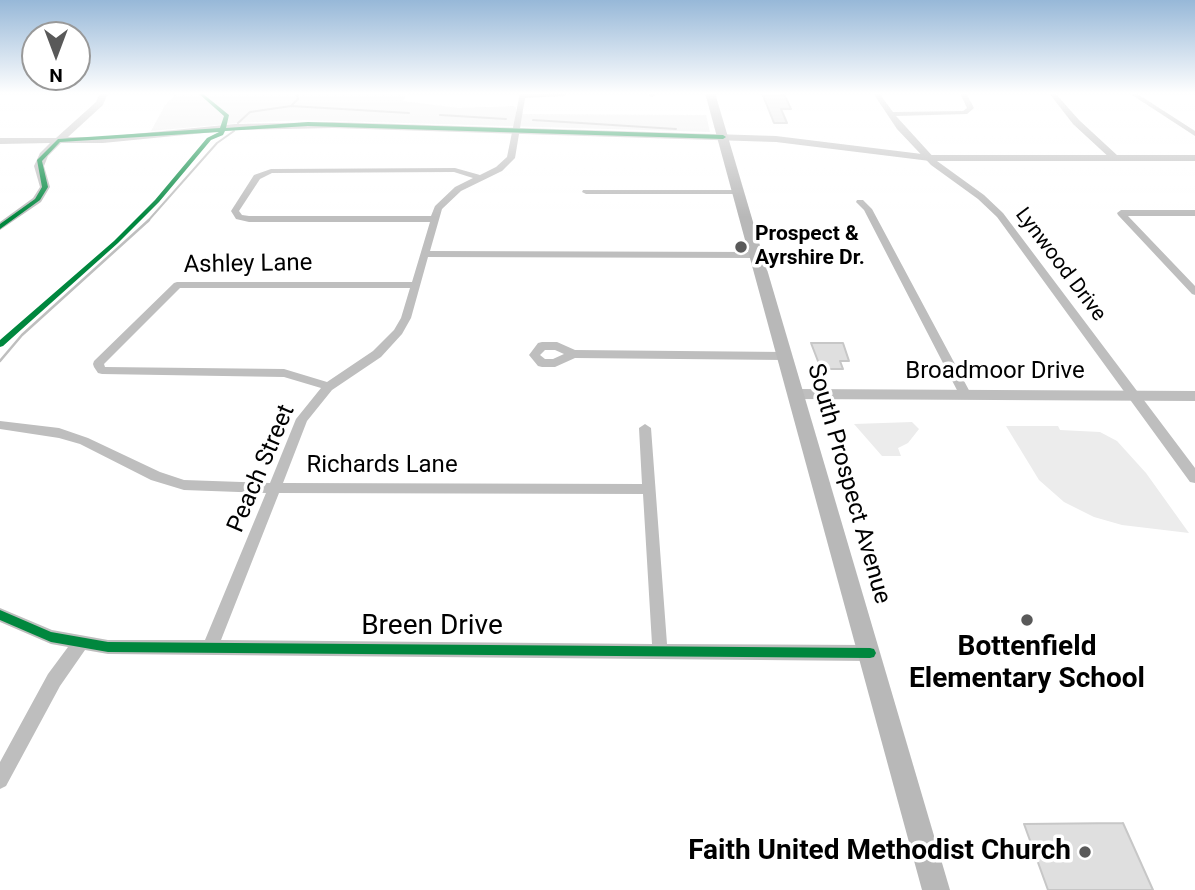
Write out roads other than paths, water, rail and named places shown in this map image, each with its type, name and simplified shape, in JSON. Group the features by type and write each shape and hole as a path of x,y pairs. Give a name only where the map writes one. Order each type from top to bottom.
{"main road":[{"name":"South Prospect Avenue","path":"722,135 936,890"}],"street":[{"path":"0,227 37,200 44,187 39,161 65,135"},
{"path":"0,141 58,141 153,135"},
{"name":"Peach Street","path":"210,648 302,419 328,387 377,354 390,341 406,318 435,219 446,198 499,169 511,158 516,135"},
{"path":"604,135 796,140 930,158 1195,158"},
{"name":"Lynwood Drive","path":"909,135 930,158 1000,215 1195,478"},
{"path":"1090,135 1115,158"},
{"path":"435,219 239,217 235,208 254,181 271,170 455,170 480,178"},
{"path":"586,192 738,192"},
{"path":"860,202 869,209 965,394"},
{"path":"1195,213 1121,213 1195,292"},
{"path":"426,254 756,255"},
{"name":"Ashley Lane","path":"328,387 284,373 112,371 102,370 98,364 177,285 416,285"},
{"path":"573,354 784,356"},
{"name":"Broadmoor Drive","path":"796,394 1195,396"},
{"name":"Richards Lane","path":"0,425 59,433 84,441 156,476 184,485 274,488 650,489"},
{"path":"645,428 660,651"},
{"name":"Breen Drive","path":"0,615 51,637 108,647 870,653"},
{"path":"0,780 54,680 81,643"}],"waterway":[{"path":"148,221 217,143 229,135"},
{"path":"0,361 22,335 148,221"}],"place":[{"name":"Prospect & Ayrshire Dr.","path":"741,247"},
{"name":"Bottenfield Elementary School","path":"1027,620"},
{"name":"Faith United Methodist Church","path":"1085,852"}]}
